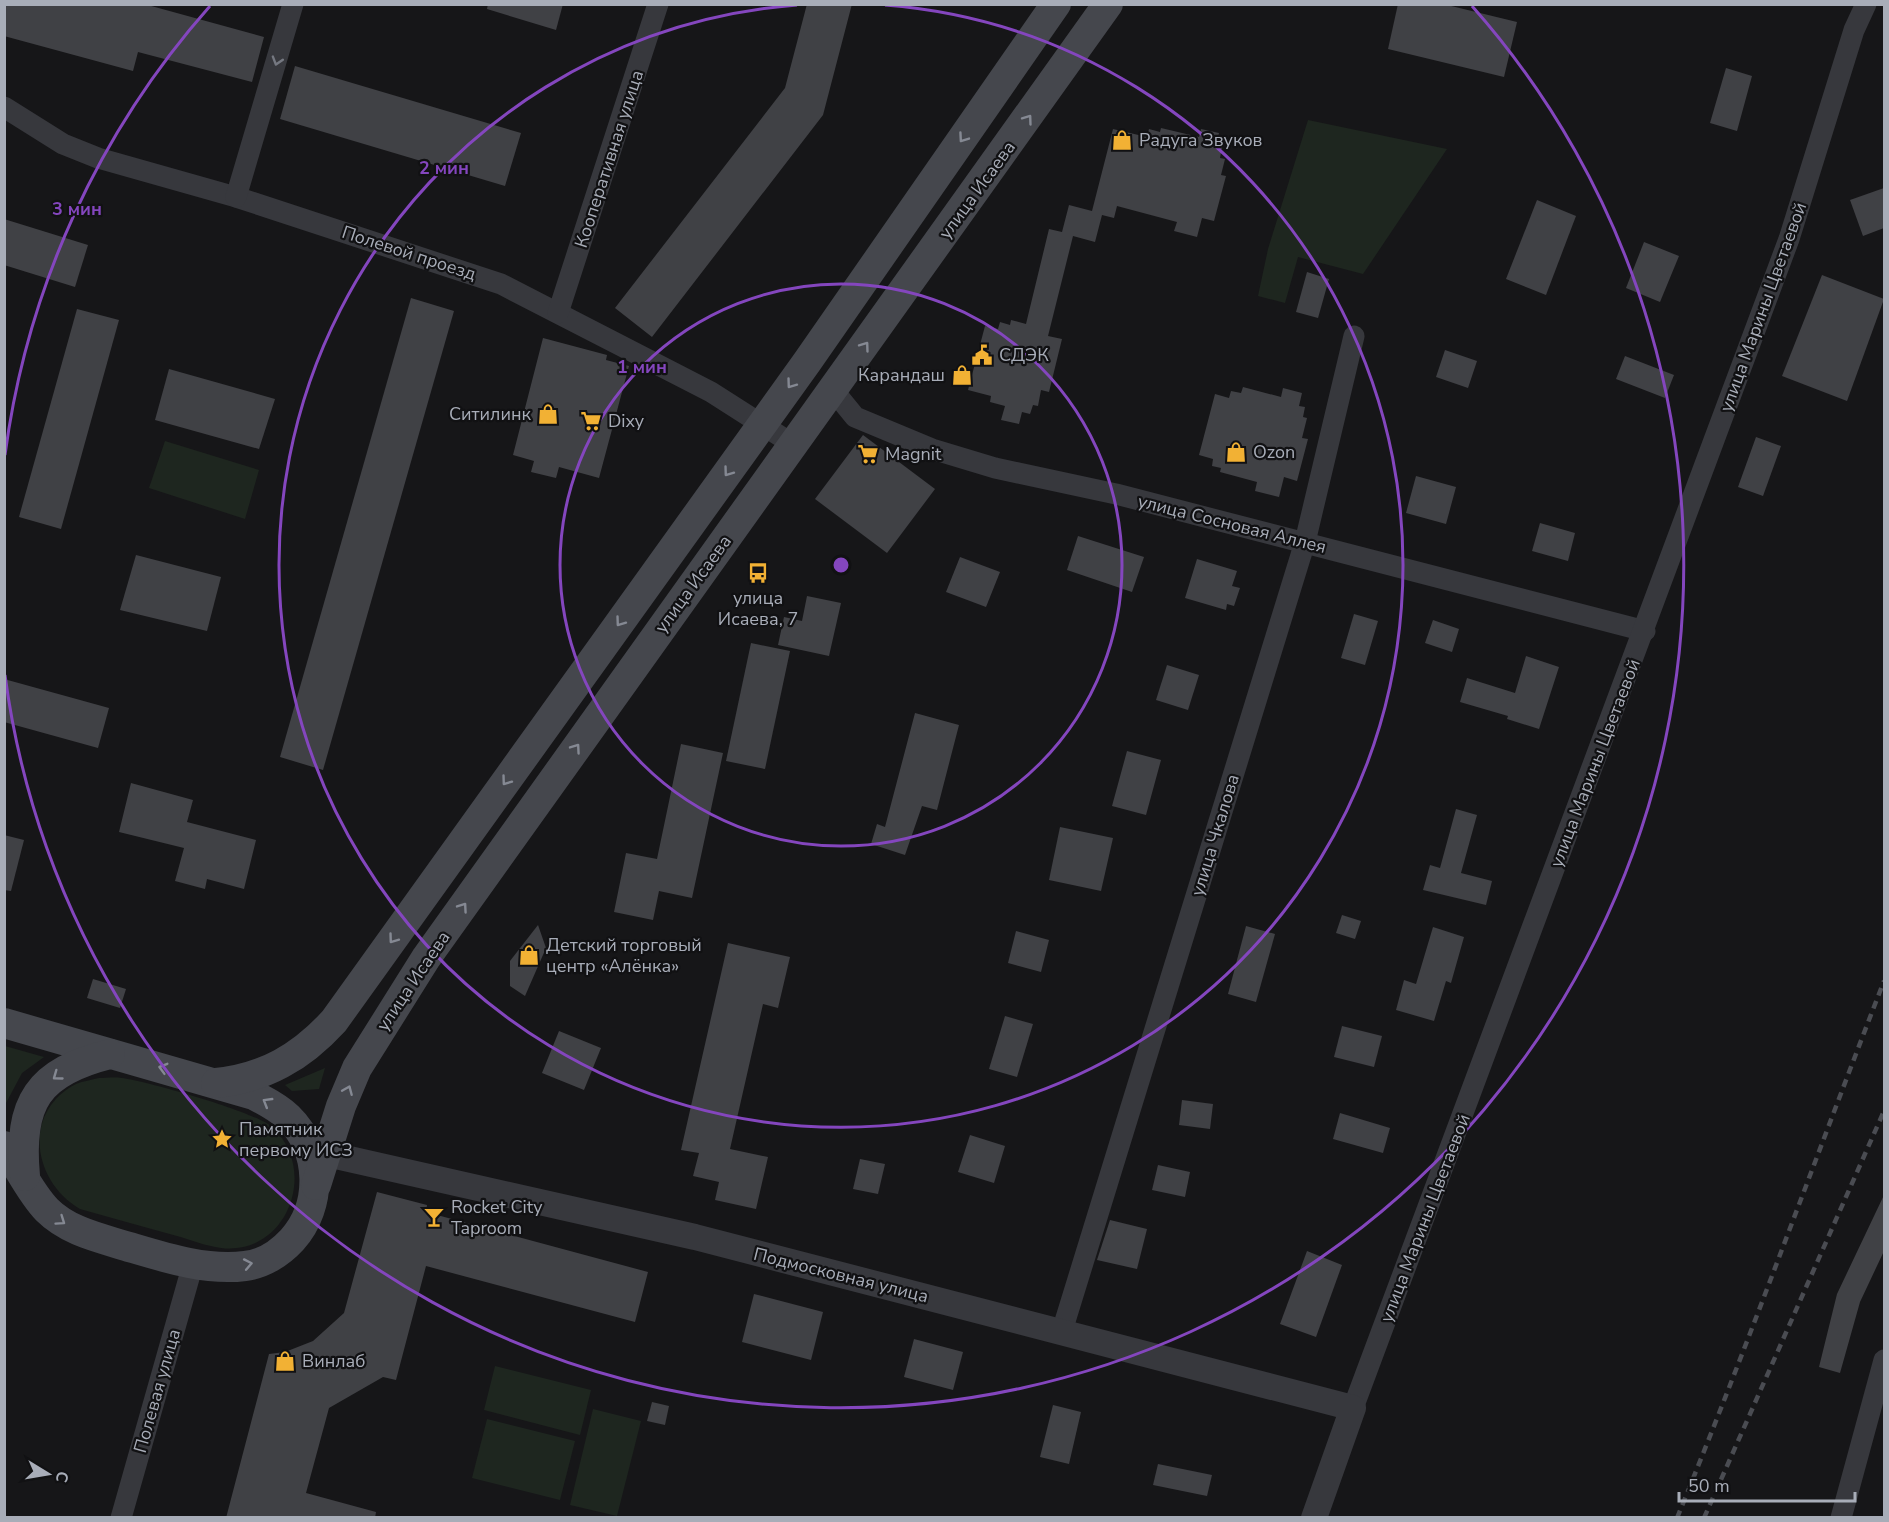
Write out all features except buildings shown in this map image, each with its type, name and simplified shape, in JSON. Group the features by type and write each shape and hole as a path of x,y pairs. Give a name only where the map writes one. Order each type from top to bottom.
{"main road":[{"name":"улица Исаева","path":"216,1083 243,1080 285,1063 313,1044 334,1022 762,424 1056,4"},
{"name":"улица Исаева","path":"4,1146 25,1176 34,1195 63,1224 82,1233 192,1264 247,1266 271,1258 304,1226 313,1206 316,1185 341,1106 357,1068 401,994 1108,4"},
{"path":"4,1023 254,1095 289,1117 303,1138 311,1160 316,1185"},
{"path":"25,1176 22,1142 25,1120 33,1101 45,1085 60,1072 83,1061 110,1054"}],"street":[{"path":"237,197 293,4"},
{"name":"Кооперативная улица","path":"558,313 658,4"},
{"name":"улица Марины Цветаевой","path":"1314,1518 1789,239 1854,30 1866,4"},
{"name":"Полевой проезд","path":"4,107 63,144 98,158 237,197 501,284 711,392 794,445"},
{"name":"улица Чкалова","path":"1062,1331 1305,542 1354,336"},
{"name":"улица Сосновая Аллея","path":"833,390 855,417 932,449 995,468 1116,494 1645,631"},
{"name":"Подмосковная улица","path":"327,1154 614,1217 1353,1408"},
{"name":"Полевая улица","path":"121,1518 192,1264"},
{"path":"1841,1518 1884,1360"}],"shaded area":[{"path":"1308,120 1447,149 1363,274 1298,257 1285,303 1258,296 1268,249"},
{"path":"165,441 259,470 245,519 149,488"},
{"path":"5,1046 44,1057 22,1073 5,1105"},
{"path":"325,1068 319,1089 292,1091 285,1085"},
{"path":"99,1078 135,1080 176,1091 245,1113 272,1127 286,1145 293,1165 294,1186 289,1206 279,1224 264,1238 244,1247 221,1248 80,1209 64,1197 52,1182 43,1165 40,1146 41,1128 47,1111 59,1096 76,1084"},
{"path":"495,1366 591,1390 580,1435 484,1410"},
{"path":"593,1409 641,1421 617,1516 570,1505"},
{"path":"487,1419 575,1441 560,1500 472,1478"}],"railway":[{"path":"1677,1518 1884,981"},
{"path":"1704,1518 1884,1111"}],"place":[{"name":"Радуга Звуков","path":"1122,140"},
{"name":"СДЭК","path":"982,355"},
{"name":"Карандаш","path":"962,375"},
{"name":"Ситилинк","path":"548,414"},
{"name":"Dixy","path":"591,421"},
{"name":"Ozon","path":"1236,452"},
{"name":"Magnit","path":"868,454"},
{"name":"улица Исаева, 7","path":"758,573"},
{"name":"Детский торговый центр «Алёнка»","path":"529,955"},
{"name":"Памятник первому ИСЗ","path":"222,1139"},
{"name":"Rocket City Taproom","path":"434,1217"},
{"name":"Винлаб","path":"285,1361"}]}
